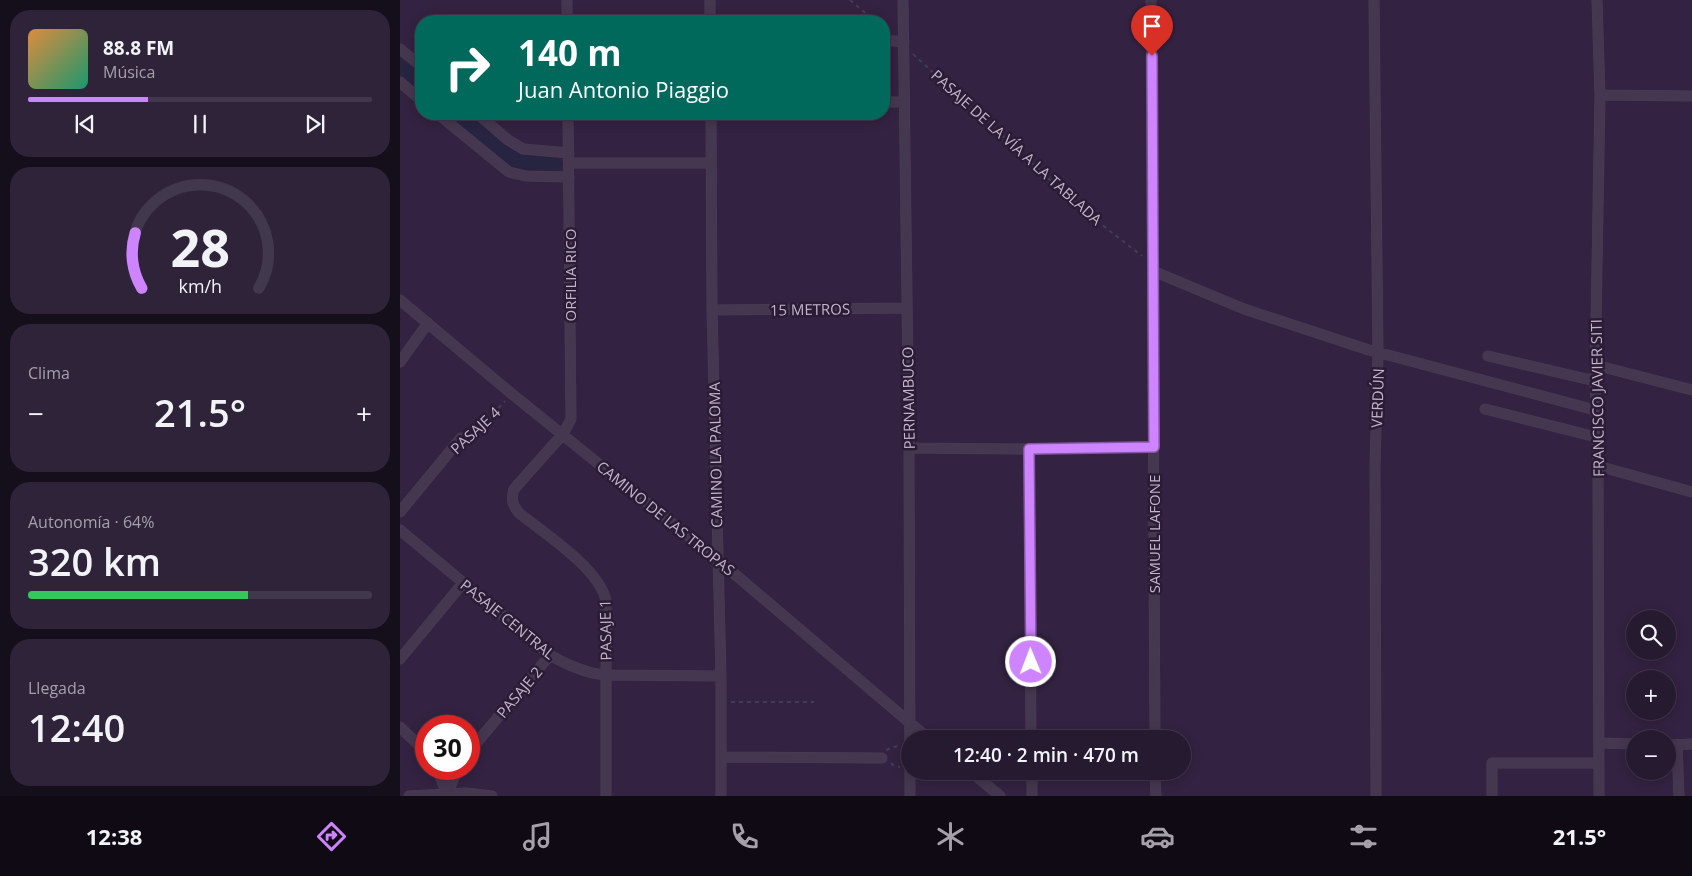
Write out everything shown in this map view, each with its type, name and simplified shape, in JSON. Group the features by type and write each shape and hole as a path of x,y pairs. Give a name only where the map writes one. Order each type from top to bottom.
{"street":[{"path":"567,0 567,15"},
{"path":"710,0 710,15"},
{"name":"PERNAMBUCO","path":"903,0 909,448 909,730"},
{"name":"SAMUEL LAFONE","path":"1151,0 1155,730"},
{"name":"VERDÚN","path":"1374,0 1378,353 1375,466 1376,796"},
{"name":"FRANCISCO JAVIER SITI","path":"1597,0 1600,95 1595,410 1598,466 1599,796"},
{"path":"890,41 904,42"},
{"path":"400,49 415,61"},
{"path":"400,82 415,95"},
{"path":"1600,95 1692,96"},
{"path":"890,102 904,102"},
{"path":"445,120 509,172 526,176 569,177"},
{"path":"485,120 508,140 522,149 569,158 711,163"},
{"name":"ORFILIA RICO","path":"563,434 571,419 568,120"},
{"name":"CAMINO LA PALOMA","path":"710,120 712,310 721,676 721,796"},
{"path":"1153,267 1244,309 1378,353 1595,410"},
{"name":"CAMINO DE LAS TROPAS","path":"400,300 512,394 718,560 918,730"},
{"name":"15 METROS","path":"712,310 907,308"},
{"path":"400,362 428,323"},
{"path":"1488,356 1595,381"},
{"path":"1595,365 1692,390"},
{"path":"1485,410 1596,437"},
{"name":"PASAJE 1","path":"563,434 514,489 511,499 519,513 583,564 604,591 606,601 606,796"},
{"name":"PASAJE 4","path":"400,512 461,438"},
{"path":"909,448 1154,447"},
{"path":"1029,449 1032,730"},
{"path":"1598,466 1692,492"},
{"name":"PASAJE CENTRAL","path":"400,530 550,655 584,671 605,676 721,676"},
{"path":"400,659 464,583"},
{"name":"PASAJE 2","path":"480,739 550,655"},
{"path":"400,727 415,741"},
{"path":"1599,743 1626,744"},
{"path":"1676,745 1692,744"},
{"path":"722,757 882,758"},
{"path":"1492,796 1492,763 1599,763"},
{"path":"1676,774 1679,796"},
{"path":"441,780 447,795"},
{"path":"447,795 453,780"},
{"name":"PERNAMBUCO","path":"910,780 910,796"},
{"path":"981,780 1000,796"},
{"path":"1032,780 1032,796"},
{"path":"1155,780 1156,796"},
{"path":"409,796 466,793 492,796"}],"path":[{"path":"850,0 867,15"},
{"name":"PASAJE DE LA VÍA A LA TABLADA","path":"904,42 907,48 1083,210 1153,267"},
{"name":"PASAJE 4","path":"461,438 475,434 512,394"},
{"path":"721,702 814,702"},
{"path":"901,746 888,748 882,758 894,766 901,767"}],"shaded area":[{"path":"400,58 415,70 415,87 400,74"},
{"path":"454,120 476,120 513,150 520,153 557,158 562,162 562,168 554,172 516,169 504,162"}],"route":[{"path":"1031,662 1029,449 1154,447 1152,56"}]}
